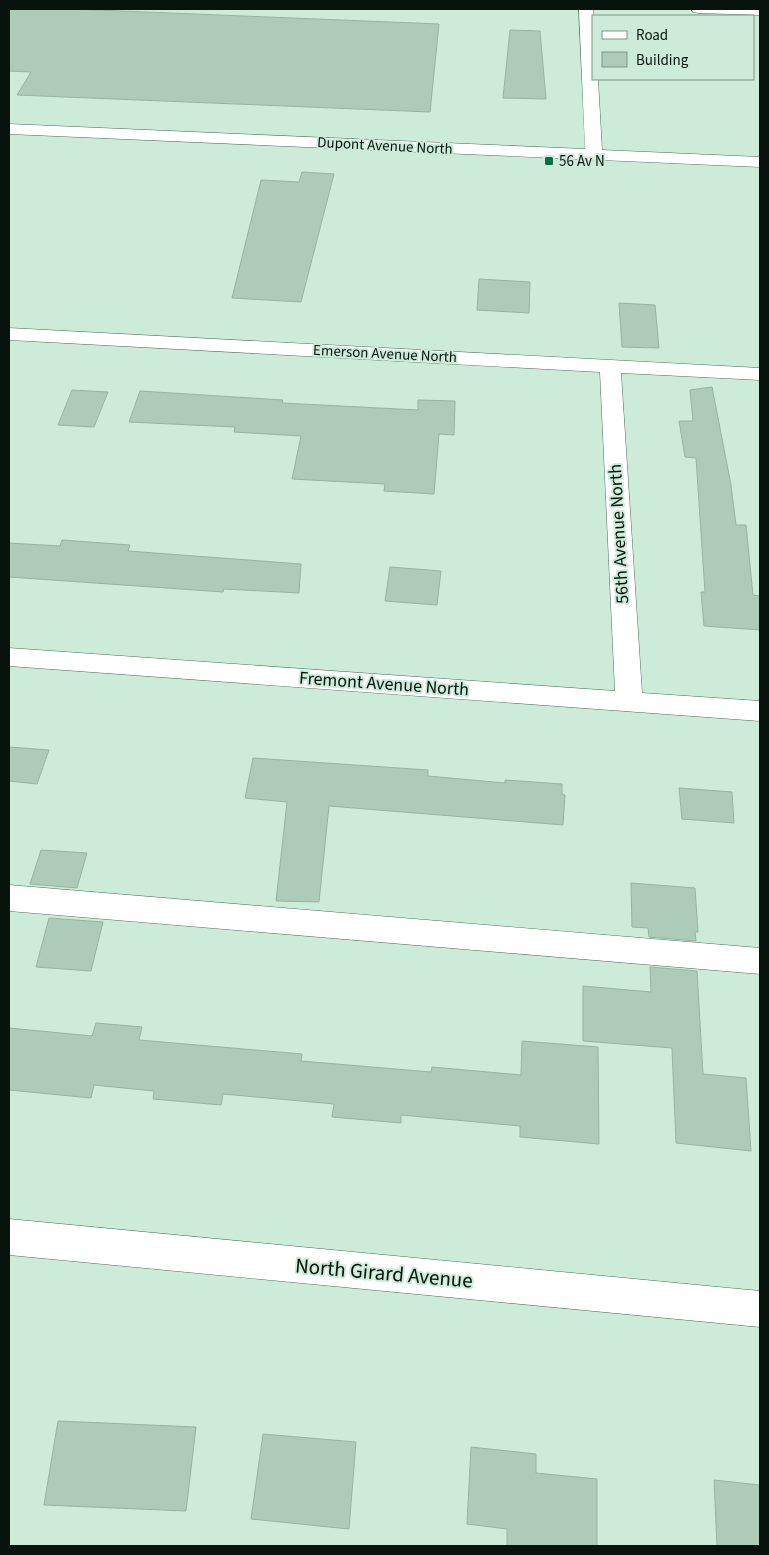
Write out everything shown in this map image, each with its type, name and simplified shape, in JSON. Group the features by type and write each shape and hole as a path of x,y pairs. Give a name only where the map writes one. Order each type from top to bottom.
{"street":[{"path":"586,9 594,155"},
{"path":"698,9 760,11"},
{"name":"Dupont Avenue North","path":"9,129 760,162"},
{"name":"Emerson Avenue North","path":"9,334 760,374"},
{"name":"56th Avenue North","path":"610,366 629,701"},
{"name":"Fremont Avenue North","path":"9,658 760,711"},
{"path":"9,898 760,961"},
{"name":"North Girard Avenue","path":"9,1237 760,1309"}],"building":[{"path":"9,9 72,9 439,24 430,112 17,95 31,72 9,71"},
{"path":"510,30 540,31 546,99 503,98"},
{"path":"302,172 334,174 301,302 232,298 261,180 299,182"},
{"path":"479,279 530,282 529,313 477,310"},
{"path":"619,303 655,305 659,348 622,347"},
{"path":"712,387 731,485 736,525 746,525 753,595 760,596 760,630 704,626 701,592 705,592 696,458 685,457 679,421 693,421 690,390"},
{"path":"72,390 108,392 94,427 58,425"},
{"path":"140,391 283,400 282,403 418,410 418,400 455,401 454,435 439,434 434,494 384,491 385,484 292,479 301,436 234,432 235,427 129,422"},
{"path":"62,540 130,545 128,551 301,564 299,593 224,589 223,592 9,577 9,543 60,546"},
{"path":"390,567 441,571 437,605 385,601"},
{"path":"9,747 49,750 37,784 9,781"},
{"path":"253,758 428,770 428,776 505,783 505,780 562,784 562,794 565,795 563,825 329,806 319,902 276,901 287,802 245,798"},
{"path":"679,788 732,792 734,823 682,819"},
{"path":"41,850 87,853 77,888 30,884"},
{"path":"631,883 695,888 698,932 695,932 696,941 649,937 648,928 632,927"},
{"path":"49,918 103,922 91,971 36,967"},
{"path":"650,967 697,971 703,1074 746,1078 751,1151 676,1143 672,1048 583,1041 583,986 651,992"},
{"path":"96,1023 142,1027 139,1040 302,1054 301,1061 431,1072 432,1067 521,1075 522,1041 598,1047 599,1144 520,1137 520,1126 401,1115 401,1123 332,1117 334,1104 223,1094 221,1105 153,1099 154,1091 94,1085 91,1098 9,1090 9,1028 92,1036"},
{"path":"58,1421 196,1427 186,1511 44,1505"},
{"path":"263,1434 356,1442 349,1529 251,1519"},
{"path":"471,1447 536,1454 536,1473 597,1479 597,1546 507,1546 507,1529 467,1524"},
{"path":"714,1480 760,1485 760,1546 717,1546"}],"place":[{"name":"56 Av N","path":"549,161"}]}
